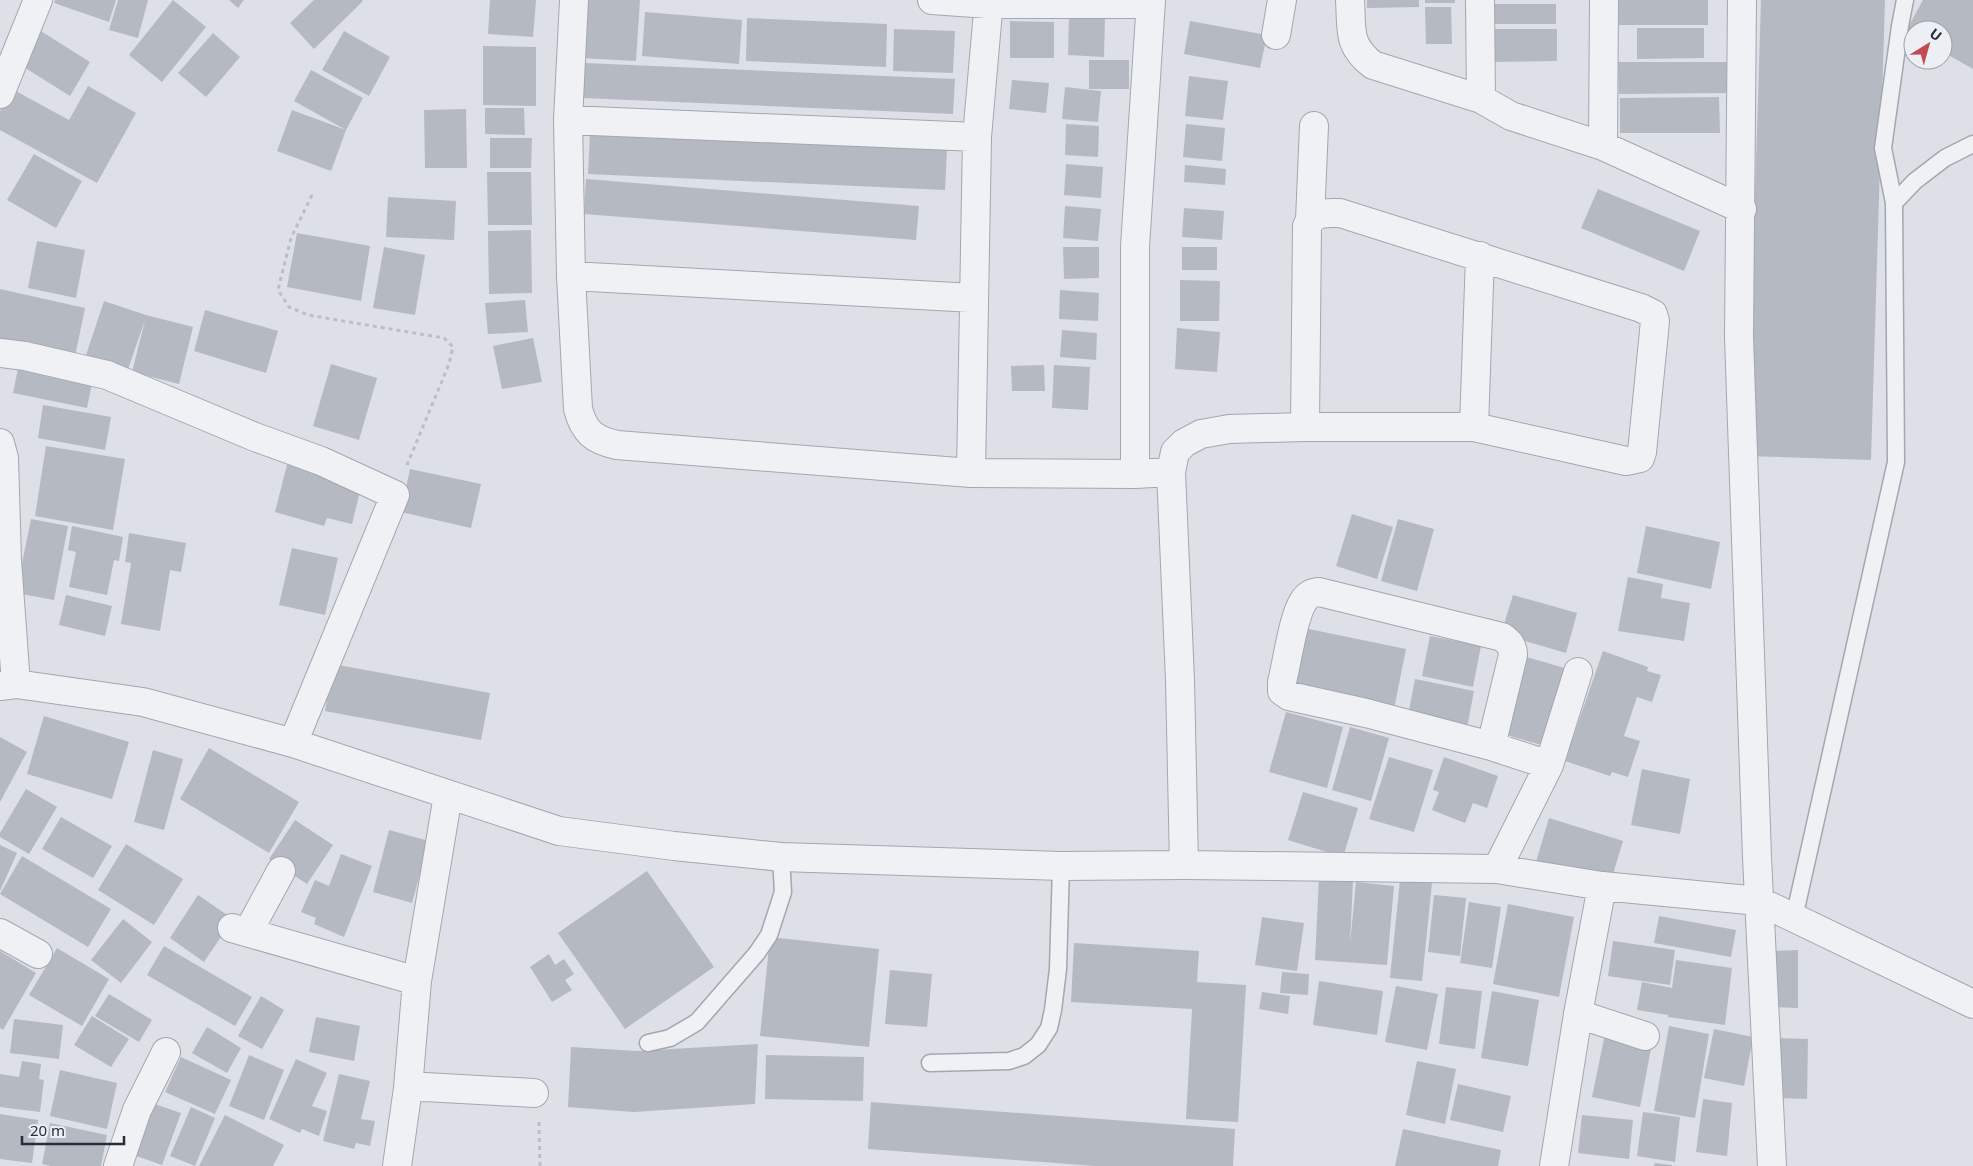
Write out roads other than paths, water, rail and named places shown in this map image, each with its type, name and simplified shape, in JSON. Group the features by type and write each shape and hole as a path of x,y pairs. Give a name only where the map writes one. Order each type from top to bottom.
{"street":[{"path":"0,94 38,0"},
{"path":"574,0 568,120 571,276 578,409 581,421 589,433 604,442 617,445 971,473 1135,474 1171,472"},
{"path":"932,0 1151,2 1135,247 1135,474"},
{"path":"1276,35 1282,0"},
{"path":"1350,0 1352,43 1361,56 1373,65 1481,99 1511,116 1603,146 1742,209"},
{"path":"1480,0 1481,99"},
{"path":"1603,146 1604,0"},
{"path":"1742,0 1742,209 1739,337 1758,901 1772,1166"},
{"path":"971,473 977,137 989,2"},
{"path":"568,120 977,137"},
{"path":"1305,427 1307,226 1310,220 1314,126"},
{"path":"1184,865 1180,698 1171,472 1175,452 1184,443 1201,434 1229,429 1474,427 1626,461 1640,458 1655,321 1653,314 1641,308 1480,256 1340,213 1320,213 1310,220"},
{"path":"1474,427 1480,256"},
{"path":"571,276 974,298"},
{"path":"0,353 25,356 107,375 255,437 321,461 395,495 293,743"},
{"path":"0,443 4,458 8,685 143,702 293,743 559,832 781,857 1061,866 1184,865 1497,870 1602,886 1758,901 1973,1004"},
{"path":"1491,746 1513,655 1513,650 1508,641 1502,637 1319,592 1306,597 1299,609 1282,682 1282,691 1289,696 1491,746 1549,765"},
{"path":"1497,870 1549,765 1578,672"},
{"path":"397,1166 408,1088 417,981 448,795"},
{"path":"281,871 240,930 417,981"},
{"path":"1554,1166 1578,1014 1602,886"},
{"path":"0,933 38,954"},
{"path":"1578,1014 1645,1036"},
{"path":"118,1166 137,1110 166,1052"},
{"path":"408,1088 534,1093"}],"lane":[{"path":"1794,918 1896,462 1894,203 1883,148 1905,0"},
{"path":"1894,203 1915,181 1945,158 1973,144"},
{"path":"648,1043 670,1038 697,1022 758,953 769,935 783,892 781,857"},
{"path":"930,1063 1010,1061 1024,1056 1038,1045 1049,1028 1054,1010 1058,969 1061,866"}]}
